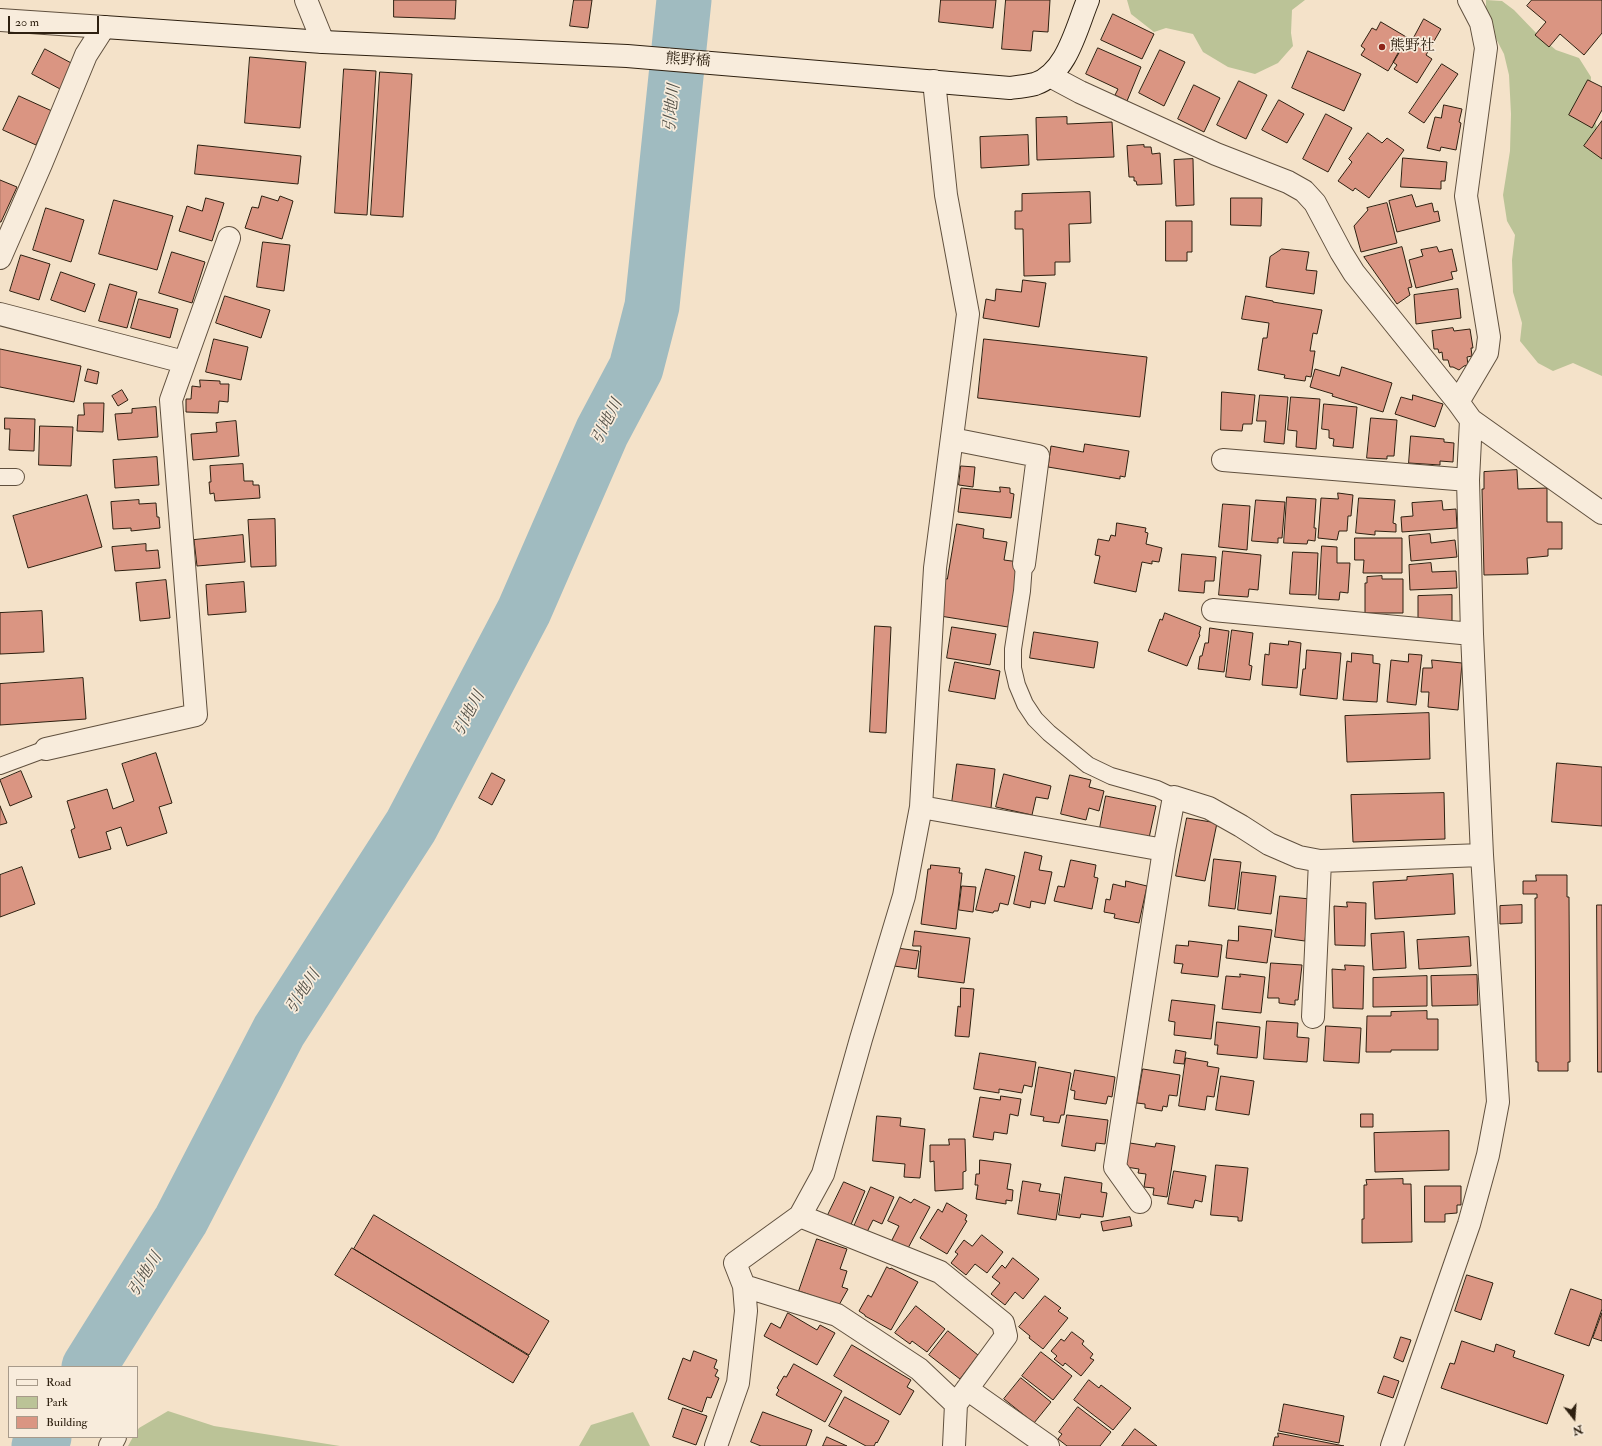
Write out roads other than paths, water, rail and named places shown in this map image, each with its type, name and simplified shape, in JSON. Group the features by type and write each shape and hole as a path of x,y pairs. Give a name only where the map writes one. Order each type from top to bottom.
{"street":[{"path":"306,0 323,42"},
{"path":"1088,0 1065,57 1050,76 1080,92 1216,154 1288,182 1304,191 1315,203 1354,273 1471,420 1602,513"},
{"path":"1458,402 1487,353 1489,337 1466,196 1486,48 1481,23 1469,0"},
{"name":"熊野橋","path":"0,20 323,42 647,58 1010,88 1035,84 1050,76"},
{"path":"0,258 86,55 104,27"},
{"path":"716,1446 738,1382 746,1311 744,1286 735,1264 800,1216 823,1174 904,896 921,807 935,568 968,314 946,195 934,81"},
{"path":"46,749 196,715 171,400 229,238"},
{"path":"0,314 184,362"},
{"path":"1392,1446 1469,1224 1488,1155 1498,1102 1482,855 1472,634 1468,480 1471,420"},
{"path":"952,439 1038,456 1024,564"},
{"path":"1222,460 1468,480"},
{"path":"1213,610 1472,634"},
{"path":"1140,1202 1116,1167 1164,850 1174,797 1209,808 1269,844 1299,857 1320,860 1482,855"},
{"path":"921,807 1164,850"},
{"path":"1313,1017 1320,860"},
{"path":"800,1216 940,1272 1003,1323 1006,1336 962,1396 954,1446"},
{"path":"744,1286 838,1315 962,1396 1048,1446"}],"lane":[{"path":"1024,564 1022,591 1013,649 1013,668 1017,685 1025,704 1035,719 1049,734 1088,765 1111,776 1157,789 1174,797"},
{"path":"0,766 46,749"}],"waterway":[{"name":"引地川","path":"90,1366 181,1220 279,1031 411,826 524,611 602,432 636,368 652,306 684,0"},
{"name":"引地川","path":"39,1446 43,1438"}],"place":[{"name":"熊野社","path":"1382,47"}]}
